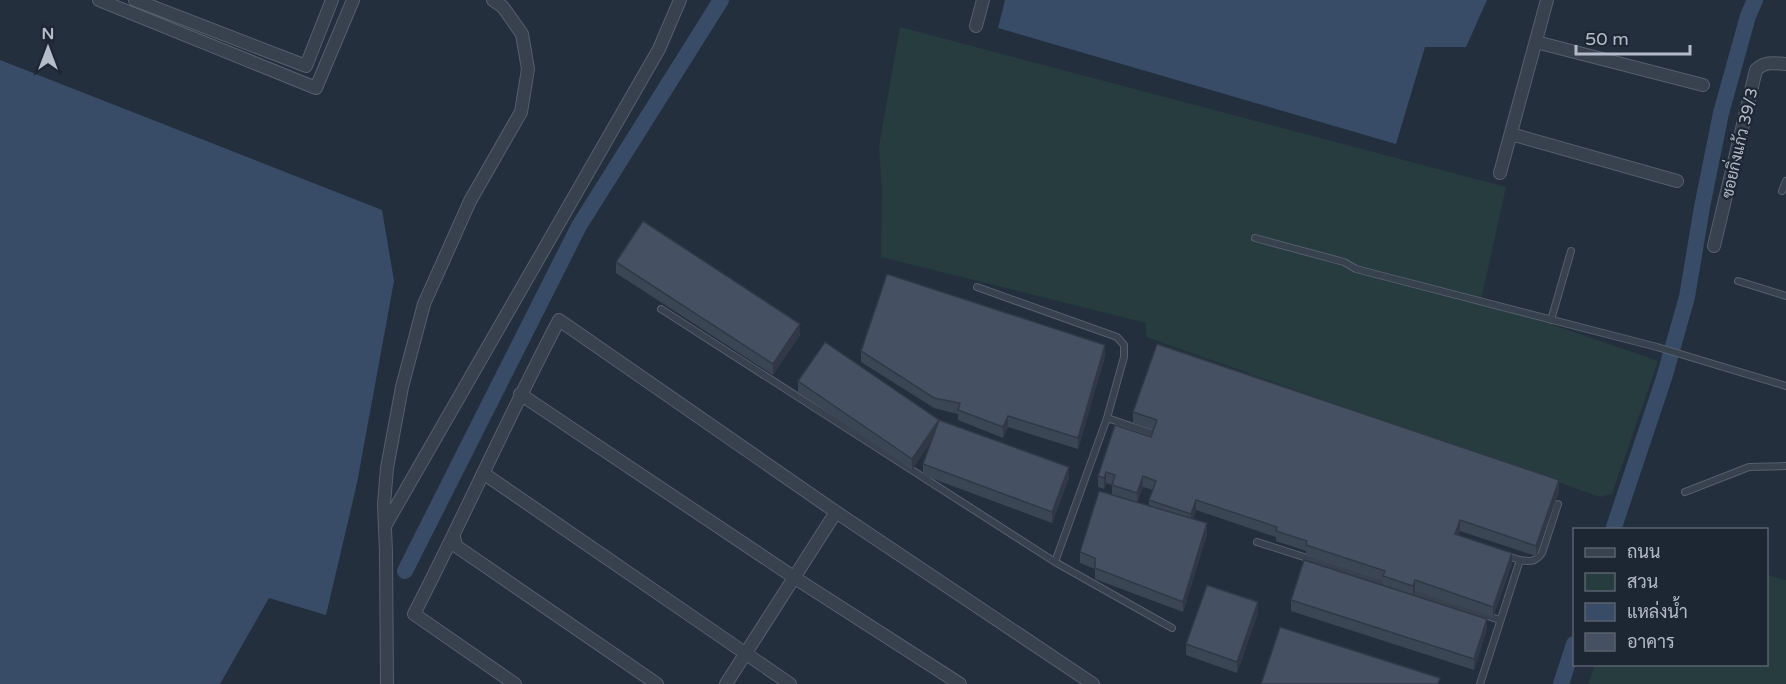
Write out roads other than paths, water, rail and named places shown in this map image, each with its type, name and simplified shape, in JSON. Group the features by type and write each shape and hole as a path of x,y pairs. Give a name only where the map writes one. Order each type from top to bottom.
{"street":[{"path":"99,0 316,88 353,0"},
{"path":"135,0 306,66 332,0"},
{"path":"387,684 384,504 387,468 402,387 424,304 470,201 521,112 528,69 522,34 503,7 493,0"},
{"path":"385,526 659,49 680,0"},
{"path":"976,26 983,0"},
{"path":"1500,173 1547,0"},
{"path":"1536,42 1703,85"},
{"path":"289,77 297,63"},
{"name":"ซอยกิ่งแก้ว 39/3","path":"1714,246 1756,70 1761,65 1786,64"},
{"path":"1511,134 1677,181"},
{"path":"515,684 414,614 454,537 520,394 559,320 836,512 1093,684"},
{"path":"520,394 795,578 960,684"},
{"path":"483,473 790,684"},
{"path":"726,684 836,512"},
{"path":"454,537 456,546 657,684"}],"lane":[{"path":"1782,191 1786,180"},
{"path":"1255,238 1344,262 1356,269 1657,347 1786,386"},
{"path":"1551,320 1571,251"},
{"path":"1738,281 1786,296"},
{"path":"977,287 1117,337 1124,345 1124,357 1107,418 1055,562"},
{"path":"661,309 1055,562 1172,628"},
{"path":"1107,418 1162,437"},
{"path":"1685,492 1749,467 1786,466"},
{"path":"1500,553 1531,562 1537,559 1542,553 1558,504"},
{"path":"1257,542 1500,620"},
{"path":"1480,684 1520,560"}],"water":[{"path":"1005,0 1487,0 1466,47 1425,47 1396,144 998,28"},
{"path":"0,60 382,210 394,281 357,483 326,615 269,598 220,684 0,684"}],"waterway":[{"path":"405,571 579,226 721,0"},
{"path":"1614,528 1664,378 1687,297 1721,113 1748,16 1755,0"},
{"path":"1561,684 1573,647"}]}
